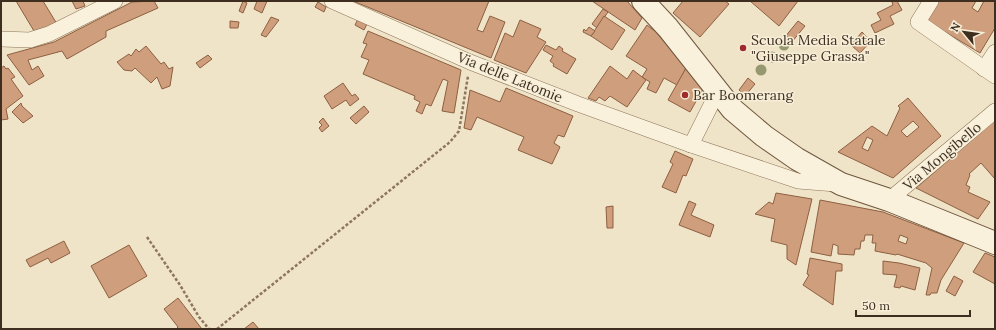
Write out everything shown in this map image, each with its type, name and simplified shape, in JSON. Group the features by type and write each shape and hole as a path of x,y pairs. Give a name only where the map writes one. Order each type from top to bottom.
{"street":[{"path":"2,41 30,40 49,34 115,1"},
{"name":"Via delle Latomie","path":"332,1 470,62 578,104 691,145 798,181 841,184"},
{"path":"643,1 668,28 732,109 764,136 797,159 841,184 889,200 995,243"},
{"path":"930,1 918,22 990,72 995,52"},
{"path":"691,145 718,91"},
{"name":"Via Mongibello","path":"889,200 995,111"}],"path":[{"path":"217,329 450,142 459,131 470,62"},
{"path":"147,237 180,285 199,317 209,329"}],"building":[{"path":"16,1 43,1 57,24 34,31"},
{"path":"72,1 83,1 85,6 76,9"},
{"path":"154,1 158,8 106,31 106,37 67,59 62,51 28,60 32,70 38,66 44,76 29,85 7,55 54,42 132,2"},
{"path":"243,1 247,3 243,13 239,11"},
{"path":"257,1 267,1 262,13 254,9"},
{"path":"353,1 489,1 477,30 483,32 490,16 505,22 491,58"},
{"path":"592,1 627,1 642,18 635,30"},
{"path":"683,1 725,1 729,4 700,37 673,13"},
{"path":"750,1 798,1 779,26"},
{"path":"897,1 902,10 890,16 894,24 875,33 871,25 881,20 877,13 893,5 892,2"},
{"path":"939,1 976,1 972,8 978,12 984,1 995,1 995,28 980,53 927,21"},
{"path":"318,2 326,7 324,12 315,7"},
{"path":"603,9 608,12 597,28 592,24"},
{"path":"604,16 625,30 612,50 591,36"},
{"path":"271,17 279,20 266,37 261,35"},
{"path":"358,19 367,24 364,30 355,25"},
{"path":"520,20 541,29 537,37 546,42 526,73 494,60 505,33 513,37"},
{"path":"230,21 239,22 238,28 230,28"},
{"path":"798,21 805,26 791,43 784,38"},
{"path":"647,25 656,32 686,68 677,85 664,78 656,93 647,89 650,82 642,77 647,69 626,56"},
{"path":"589,27 595,31 591,36 583,32 584,29 586,31"},
{"path":"368,31 461,70 454,113 442,111 448,81 443,79 431,106 426,104 422,114 416,111 420,102 414,99 415,96 363,74 369,60 361,57 367,44 363,43"},
{"path":"862,32 871,41 860,53 851,45"},
{"path":"546,45 556,50 559,46 563,49 562,51 576,59 567,74 553,66 554,64 550,61 553,56 543,50"},
{"path":"146,46 161,64 164,62 169,69 173,67 170,86 162,89 157,77 151,83 135,68 132,71 124,70 117,62 129,54 131,56 136,49 139,52"},
{"path":"208,55 212,59 200,68 196,63"},
{"path":"4,66 6,69 8,68 15,77 11,79 23,96 6,109 8,119 1,120 1,68"},
{"path":"610,66 627,79 633,70 646,80 627,107 610,96 605,101 599,97 596,101 588,98"},
{"name":"Bar Boomerang","path":"686,68 703,89 690,112 668,100"},
{"path":"748,78 755,84 745,96 739,90"},
{"path":"343,83 352,96 355,94 359,99 350,106 346,100 332,109 324,96"},
{"path":"506,88 573,116 564,137 558,135 554,143 560,147 552,164 518,150 524,137 477,117 471,130 464,128 470,90 500,102"},
{"path":"908,98 941,136 893,178 838,152 872,126 887,136 900,108 898,106","holes":["913,121 919,127 907,137 901,131","867,137 873,140 868,151 862,148"]},
{"path":"21,103 22,106 33,116 23,123 12,112"},
{"path":"364,106 369,112 356,124 350,118"},
{"path":"323,118 329,126 322,132 319,128 322,125 319,122"},
{"path":"995,120 995,179 981,163 969,174 970,175 966,185 970,187 968,192 990,202 978,219 916,188"},
{"path":"675,151 693,159 686,176 683,175 676,193 662,187 673,164 670,162"},
{"path":"776,193 812,199 796,265 787,259 787,245 771,241 775,219 755,214 769,202 773,204"},
{"path":"820,200 883,212 964,243 941,280 937,293 931,293 930,295 926,295 932,268 926,263 897,254 875,251 876,243 872,243 873,235 865,235 864,241 861,241 860,249 855,249 854,255 838,254 838,246 833,244 831,256 811,252","holes":["900,235 908,238 906,244 898,241"]},
{"path":"689,201 696,204 691,215 714,225 710,237 679,225"},
{"path":"613,206 613,228 607,228 606,207"},
{"path":"64,241 70,253 51,263 48,258 30,267 26,260"},
{"path":"129,245 147,276 109,298 91,266"},
{"path":"985,253 995,257 995,284 973,272"},
{"path":"810,258 842,264 842,271 836,271 833,305 803,285 809,275 807,274"},
{"path":"883,261 920,268 915,290 901,286 900,288 894,287 897,275 883,274"},
{"path":"954,276 963,281 955,296 946,291"},
{"path":"178,298 202,329 176,329 178,327 164,309"},
{"path":"253,322 259,329 244,329"}],"place":[{"name":"Scuola Media Statale \"Giuseppe Grassa\"","path":"743,48"},
{"name":"Bar Boomerang","path":"685,95"}]}
